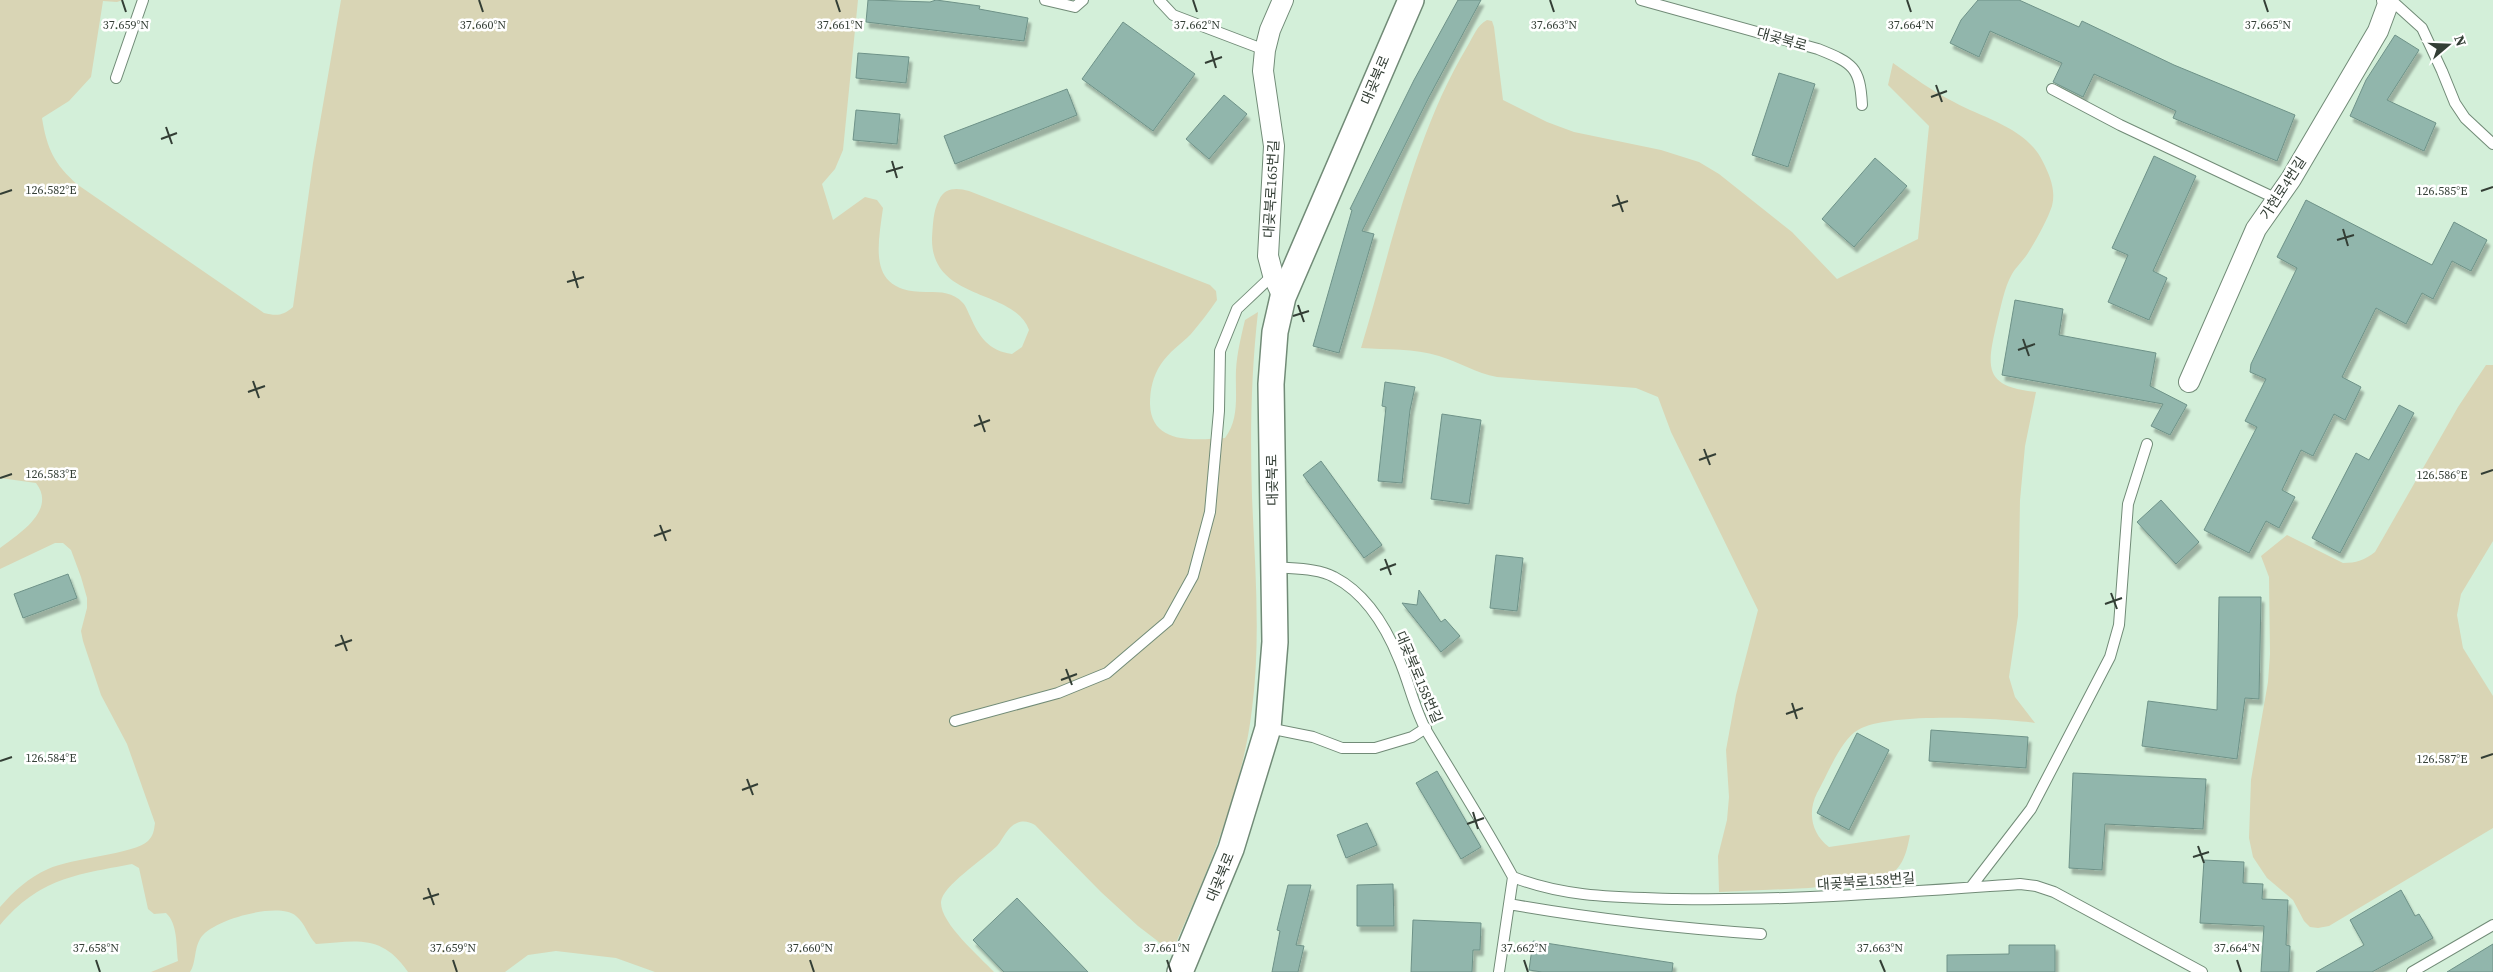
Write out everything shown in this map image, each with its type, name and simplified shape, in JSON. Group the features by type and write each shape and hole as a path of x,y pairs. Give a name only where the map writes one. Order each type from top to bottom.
{"street":[{"name":"대곶북로165번길","path":"1283,0 1270,30 1263,70 1274,146 1268,256 1283,297"},
{"name":"대곶북로","path":"1180,972 1231,849 1268,728 1275,642 1271,384 1275,332 1283,297 1411,0"},
{"name":"가현로4번길","path":"2189,382 2256,229 2277,199 2378,31 2388,4 2387,0"}],"lane":[{"path":"116,78 143,0"},
{"path":"1045,0 1076,7 1083,0"},
{"path":"1159,0 1173,15 1265,50"},
{"name":"대곶북로","path":"1641,0 1818,50 1842,59 1855,68 1861,82 1862,105"},
{"path":"2391,0 2422,28 2455,103 2465,118 2493,144"},
{"path":"2052,89 2120,125 2277,199"},
{"path":"955,721 1058,693 1107,674 1168,621 1193,576 1210,512 1219,411 1220,351 1237,309 1273,274"},
{"path":"1971,887 2031,809 2110,657 2119,625 2128,504 2147,444"},
{"name":"대곶북로158번길","path":"1273,567 1306,570 1333,576 1354,591 1371,609 1399,658 1426,728 1482,822 1512,878 1541,888 1581,895 1735,900 1864,896 2020,884 2036,886 2054,892 2202,972"},
{"path":"1268,728 1313,737 1342,748 1375,748 1412,737 1426,728"},
{"path":"1499,972 1512,878"},
{"path":"1508,904 1588,918 1675,928 1761,934"},
{"path":"2412,972 2493,925"}],"shaded area":[{"path":"0,0 123,0 117,2 103,1 91,77 69,101 42,118 49,147 57,163 78,185 264,313 272,315 286,312 293,307 313,163 341,0 858,0 843,150 835,169 822,184 833,220 865,197 877,200 883,208 879,254 881,266 886,277 895,285 909,290 951,295 964,304 977,330 991,346 997,350 1012,354 1022,347 1029,330 1020,317 1007,307 958,284 945,273 935,259 932,238 934,218 939,200 948,191 960,189 1210,285 1216,291 1217,300 1191,334 1164,360 1152,383 1150,404 1152,417 1158,427 1166,433 1188,439 1225,438 1230,430 1236,406 1236,370 1239,345 1245,320 1258,312 1252,381 1251,428 1257,630 1252,709 1240,772 1221,834 1172,952 1138,926 1101,892 1035,825 1029,822 1017,823 1011,827 997,846 948,888 941,902 942,910 947,920 971,949 994,972 655,972 616,958 556,951 528,955 505,972 408,972 389,951 379,946 357,942 316,944 296,916 287,912 275,911 230,919 206,932 198,943 190,972 151,972 178,961 175,929 166,913 154,914 148,909 139,868 132,864 76,876 44,888 29,897 0,925 0,907 16,890 34,876 58,865 117,853 141,845 151,837 155,823 127,744 101,695 83,641 81,631 87,608 87,598 71,550 63,543 55,543 0,569 0,548 17,536 33,520 39,512 42,503 41,493 36,483 0,478"},
{"path":"1487,20 1492,21 1494,27 1503,100 1547,122 1574,132 1661,150 1699,162 1719,174 1792,232 1837,279 1918,239 1929,126 1888,85 1893,63 1946,98 2016,133 2036,150 2046,167 2053,189 2052,206 2038,236 2009,279 2001,304 1991,351 1992,372 1997,379 2006,385 2018,389 2036,392 2025,446 2020,500 2018,616 2009,677 2015,697 2035,723 1970,718 1893,721 1873,724 1858,730 1846,741 1817,793 1812,808 1813,823 1823,842 1829,847 1910,835 1907,849 1899,867 1882,880 1809,888 1719,892 1718,856 1727,820 1729,797 1726,750 1736,695 1758,610 1671,432 1658,397 1636,388 1497,377 1430,353 1410,350 1361,348 1405,194 1432,117 1448,81 1473,35 1480,25"},
{"path":"2486,365 2493,365 2493,541 2461,594 2457,615 2463,648 2493,696 2493,828 2329,926 2310,927 2304,921 2293,900 2267,878 2253,857 2249,838 2251,780 2268,682 2270,654 2269,577 2261,556 2287,535 2343,563 2360,560 2375,552 2458,407"}],"building":[{"path":"868,0 930,2 936,0 980,6 979,9 1028,18 1024,41 866,22"},
{"path":"1458,0 1481,0 1429,97 1362,231 1374,234 1339,353 1313,346 1352,210 1350,209 1414,80"},
{"path":"1978,0 2019,0 2079,27 2082,21 2174,65 2295,115 2277,161 2173,118 2176,111 2094,74 2083,97 2053,82 2062,63 1990,31 1979,57 1950,43 1961,20"},
{"path":"1123,22 1195,74 1153,131 1082,79"},
{"path":"2395,35 2419,50 2387,100 2436,123 2424,151 2350,116 2366,80"},
{"path":"858,53 909,57 906,83 856,78"},
{"path":"1779,73 1815,84 1788,167 1752,155"},
{"path":"1067,89 1077,115 955,164 944,136"},
{"path":"1224,95 1247,114 1209,159 1186,139"},
{"path":"856,110 900,114 897,144 853,140"},
{"path":"2154,156 2196,176 2153,271 2167,278 2149,320 2108,302 2128,255 2112,248"},
{"path":"1875,158 1907,186 1854,247 1822,219"},
{"path":"2306,200 2432,265 2454,222 2487,240 2471,271 2452,261 2433,299 2422,293 2406,324 2376,308 2342,377 2361,387 2345,420 2334,414 2313,456 2301,450 2282,490 2295,497 2279,528 2266,521 2249,553 2204,530 2257,427 2245,421 2266,379 2250,372 2251,364 2297,268 2277,257"},
{"path":"2015,300 2063,309 2059,335 2156,353 2150,386 2187,405 2170,435 2151,426 2163,404 2002,375"},
{"path":"1385,382 1415,387 1410,410 1402,483 1378,481 1386,407 1382,406"},
{"path":"2399,405 2414,413 2340,553 2312,538 2356,453 2369,460"},
{"path":"1442,414 1481,420 1469,504 1431,499"},
{"path":"1321,461 1382,545 1364,558 1303,475"},
{"path":"2161,500 2199,542 2176,564 2137,522"},
{"path":"1496,555 1523,558 1517,611 1490,608"},
{"path":"68,574 77,598 23,618 14,594"},
{"path":"1419,590 1441,622 1445,619 1460,636 1441,652 1402,603 1417,605"},
{"path":"2219,597 2261,597 2259,699 2245,698 2237,759 2142,746 2148,701 2217,710"},
{"path":"1931,730 2028,737 2026,768 1929,761"},
{"path":"1857,733 1889,750 1849,830 1817,813"},
{"path":"1437,771 1481,847 1461,859 1416,783"},
{"path":"2073,773 2206,779 2203,829 2105,824 2102,870 2069,868"},
{"path":"1367,823 1377,845 1346,858 1337,835"},
{"path":"2204,860 2244,862 2243,883 2263,884 2262,899 2288,900 2286,945 2290,946 2289,972 2261,972 2264,926 2200,923"},
{"path":"1393,884 1394,926 1357,926 1357,885"},
{"path":"1288,885 1311,885 1296,945 1304,946 1298,972 1272,972 1280,931 1277,930"},
{"path":"2401,890 2415,916 2419,914 2433,938 2372,972 2316,972 2364,945 2350,920"},
{"path":"1017,898 1088,972 1004,972 973,940"},
{"path":"1413,920 1481,923 1480,950 1473,950 1472,972 1411,972"},
{"path":"1533,941 1673,963 1672,972 1542,972 1529,970"},
{"path":"2493,944 2493,972 2447,972"},
{"path":"2009,945 2055,945 2055,972 1947,972 1947,955 2009,954"}]}
